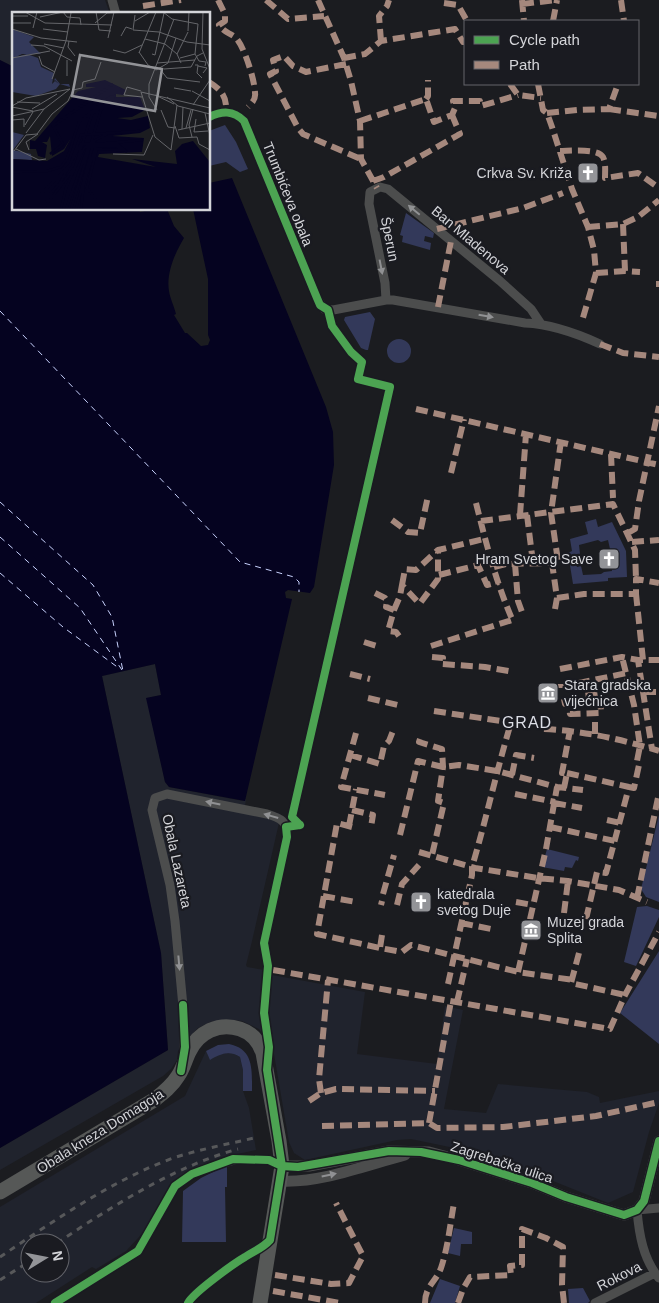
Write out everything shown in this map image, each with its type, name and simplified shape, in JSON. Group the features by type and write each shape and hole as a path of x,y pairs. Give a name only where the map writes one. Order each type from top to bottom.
{"main road":[{"name":"Obala kneza Domagoja","path":"0,1192 154,1100 172,1085 196,1040 210,1030 225,1027 242,1030 256,1039 261,1048 266,1070"},
{"path":"260,1303 281,1173 266,1070"}],"street":[{"name":"Trumbićeva obala","path":"210,117 220,113 232,113 238,115 244,121 320,305 328,310 386,300"},
{"name":"Ban Mladenova","path":"377,188 384,187 388,189 478,263 531,310 542,324"},
{"name":"Šperun","path":"377,188 370,192 369,204 386,300"},
{"path":"386,300 438,307 525,323 542,324 585,337 600,344"},
{"name":"Obala Lazareta","path":"181,1071 185,1038 177,940 170,885 152,814 153,801 160,795 175,795 278,817 284,821 287,837 264,943 268,966 264,1013 269,1047 266,1070"},
{"path":"657,1276 645,1254 637,1210 646,1195 659,1141"},
{"name":"Zagrebačka ulica","path":"281,1173 389,1151 428,1152 534,1184 618,1214 628,1215 637,1210"},
{"path":"55,1303 138,1251 175,1186 185,1178 200,1170 238,1159 269,1160 281,1173"},
{"path":"637,1210 659,1208"},
{"path":"188,1303 201,1289 270,1240"},
{"name":"Rokova","path":"595,1303 657,1276"}],"shaded area":[{"path":"0,0 105,0 109,12 12,12 12,66 0,60"},
{"path":"0,60 12,66 12,210 139,210 140,212 167,210 174,226 184,238 170,270 168,284 176,314 174,315 185,333 201,346 208,345 210,340 208,335 208,279 193,210 210,210 210,183 232,178 326,407 333,432 334,465 314,587 310,593 288,590 285,592 286,598 292,599 245,801 169,787 165,782 146,698 161,695 155,664 102,676 161,953 168,1050 0,1148"},
{"path":"225,125 236,142 248,169 240,172 226,162 210,166 210,131"},
{"path":"406,213 434,233 433,238 425,236 424,241 431,243 430,250 402,242 403,236 400,235"},
{"path":"370,312 375,319 368,350 366,350 361,348 344,320 345,317"},
{"path":"399,339 404,340 410,346 410,356 404,362 399,363 394,362 388,356 387,351 388,346 394,340"},
{"path":"596,519 598,527 612,522 626,551 627,577 608,578 608,581 573,584 568,553 572,551 570,539 588,534 585,522","holes":["598,540 601,542 608,540 610,549 616,552 616,557 611,563 612,571 583,575 581,566 577,567 575,554 580,554 579,545"]},
{"path":"155,664 161,695 147,698 165,782 169,787 243,801 246,799 245,806 281,814 247,967 270,971 272,975 365,992 357,1054 437,1064 445,1006 463,1010 444,1109 486,1113 498,1084 587,1092 599,1097 600,1103 659,1091 659,1103 633,1192 608,1203 488,1155 411,1139 397,1140 305,1160 294,1153 289,1142 273,1048 259,1029 242,1021 233,1020 210,1022 198,1028 178,1051 177,1060 163,1076 0,1170 0,1148 168,1050 161,953 102,676"},
{"path":"659,815 659,902 646,897 641,889"},
{"path":"547,849 579,857 578,861 576,860 572,868 565,867 564,871 542,867"},
{"path":"647,906 659,910 659,917 636,966 624,962 637,907"},
{"path":"659,951 659,1044 620,1013"},
{"path":"229,1044 243,1050 250,1062 252,1091 243,1091 243,1070 240,1057 225,1054 210,1060 206,1051 218,1045"},
{"path":"206,1051 210,1059 220,1054 233,1053 240,1057 243,1070 243,1091 249,1108 256,1150 233,1155 189,1171 150,1225 126,1251 96,1269 92,1267 70,1281 70,1233 20,1233 20,1283 67,1283 36,1303 0,1303 0,1207 185,1096"},
{"path":"227,1165 227,1187 225,1187 226,1242 182,1242 183,1191 201,1178"},
{"path":"454,1228 472,1232 472,1244 461,1244 460,1256 448,1253"},
{"path":"440,1279 460,1286 455,1303 430,1303"},
{"path":"583,1288 590,1301 588,1303 569,1303 568,1289"}],"ferry route":[{"path":"0,311 240,562 294,577 299,582 299,592"},
{"path":"0,502 93,585 112,617 123,671"},
{"path":"0,537 80,608 122,670"},
{"path":"0,573 63,627 120,669"}],"railway":[{"path":"0,1257 85,1201 153,1166 176,1157 254,1138"},
{"path":"70,1235 167,1177 190,1166 238,1149"},
{"path":"0,1280 20,1267"}],"marked path":[{"path":"143,6 181,0"},
{"path":"218,0 225,14 225,21 219,25 238,41 251,72 255,95 248,107"},
{"path":"266,0 288,19 324,16"},
{"path":"318,0 344,58 360,121 361,159 377,188"},
{"path":"381,41 379,16 389,0"},
{"path":"522,0 524,20"},
{"path":"522,4 557,0"},
{"path":"553,20 557,0"},
{"path":"621,0 624,20"},
{"path":"444,3 458,5 466,20"},
{"path":"344,58 365,54 381,41 455,29 464,42"},
{"path":"346,64 306,72 293,66 284,56 273,60 276,71 270,74 303,134 361,159"},
{"path":"426,99 428,96 428,80"},
{"path":"210,83 223,94 226,102 226,112"},
{"path":"511,85 518,95 541,98"},
{"path":"538,85 543,110 547,113 572,189 588,227 594,250 596,273 582,321"},
{"path":"547,113 609,109 618,85"},
{"path":"360,121 426,99 434,122 452,115 455,108 453,101 480,101 481,106 518,95"},
{"path":"609,109 659,116"},
{"path":"373,181 384,177 460,134 452,115"},
{"path":"560,151 596,152 604,159 605,178 638,173 659,188"},
{"path":"437,229 523,208 563,193"},
{"path":"588,227 623,224 638,217 659,200"},
{"path":"623,224 625,271"},
{"path":"438,307 451,241"},
{"path":"596,273 640,272"},
{"path":"600,344 623,353 659,357"},
{"path":"628,533 635,529 659,406"},
{"path":"416,409 659,465"},
{"path":"451,473 464,419"},
{"path":"520,515 526,434"},
{"path":"555,609 557,598 552,563 558,561 551,513 561,441"},
{"path":"611,454 613,498"},
{"path":"392,520 408,532 420,533 428,496"},
{"path":"476,503 496,577 512,619"},
{"path":"481,521 613,504 635,550 636,579"},
{"path":"527,515 533,563"},
{"path":"421,602 438,579 438,550 484,539"},
{"path":"632,542 659,540"},
{"path":"402,585 405,569 416,570 438,550"},
{"path":"494,567 506,564 552,563"},
{"path":"515,564 518,601 522,612"},
{"path":"439,575 478,565 487,585 499,582"},
{"path":"557,598 584,594 636,594 636,579 659,583"},
{"path":"394,610 402,585 417,601"},
{"path":"375,593 385,598 387,601 386,607 394,610 388,631 396,632 399,636"},
{"path":"636,594 643,660 659,660"},
{"path":"431,646 515,619"},
{"path":"364,642 380,647"},
{"path":"432,657 443,658 442,664 485,667 514,672"},
{"path":"560,669 622,657 638,660"},
{"path":"586,919 597,872 606,873 629,787 634,788 639,765 637,761 640,746 634,705 622,657"},
{"path":"643,660 638,660 652,749"},
{"path":"579,684 627,673"},
{"path":"350,674 370,679"},
{"path":"644,692 659,692"},
{"path":"564,699 565,704 568,703 570,714 601,713 600,694 583,696"},
{"path":"368,698 398,705"},
{"path":"434,711 507,722"},
{"path":"595,714 595,734"},
{"path":"448,984 472,875 472,867 510,726"},
{"path":"544,729 602,736 659,751"},
{"path":"564,788 567,773 562,773 570,730"},
{"path":"350,755 380,764 384,746 389,741 393,731"},
{"path":"356,733 341,787 385,795"},
{"path":"420,739 419,742 442,749 443,767 438,801 444,803 432,855"},
{"path":"512,775 516,755 534,758"},
{"path":"400,835 418,761 443,767 459,765 497,771 557,787 583,790"},
{"path":"567,773 629,787"},
{"path":"518,972 546,849 557,787"},
{"path":"349,826 356,789"},
{"path":"637,898 659,793"},
{"path":"515,794 555,802"},
{"path":"554,803 582,808"},
{"path":"352,810 373,815 371,827"},
{"path":"607,820 620,823"},
{"path":"352,827 337,823 317,934 380,948"},
{"path":"550,827 615,841"},
{"path":"419,852 475,868 619,890 647,902"},
{"path":"383,894 394,855"},
{"path":"397,905 402,884 419,865"},
{"path":"564,913 568,881"},
{"path":"323,896 356,902"},
{"path":"381,905 382,901"},
{"path":"516,902 533,905"},
{"path":"461,923 491,929"},
{"path":"273,970 610,1029 625,995 659,932"},
{"path":"382,935 380,948 402,952 411,945 518,972 573,980"},
{"path":"579,953 571,983 625,995"},
{"path":"457,1002 467,959"},
{"path":"321,1093 319,1079 328,980"},
{"path":"429,1123 451,1001"},
{"path":"309,1101 321,1093 336,1089 435,1091"},
{"path":"322,1126 429,1123 437,1128 503,1127 596,1116 659,1102"},
{"path":"275,1275 331,1284 349,1283 363,1256 336,1203"},
{"path":"425,1303 427,1292 441,1268 454,1203"},
{"path":"458,1303 470,1277 511,1275 510,1266 522,1265 522,1229 563,1247 562,1285 564,1303"},
{"path":"273,1291 340,1303"}],"cycle path":[{"path":"210,117 232,113 244,121 320,305 328,310 332,326 351,352 362,362 358,379 390,387 292,817 300,825"},
{"path":"188,1303 191,1298 214,1279 270,1240 282,1166 267,1070 269,1047 264,1013 268,966 264,943 287,837 286,827 300,825"},
{"path":"181,1071 185,1047 183,1005"},
{"path":"55,1303 138,1251 175,1186 192,1174 233,1159 269,1160 282,1166 298,1167 389,1151 421,1152 459,1160 624,1215 637,1210 644,1201 659,1141"}],"place":[{"name":"Crkva Sv. Križa","path":"588,173"},
{"name":"Hram Svetog Save","path":"609,559"},
{"name":"Stara gradska vijećnica","path":"548,693"},
{"name":"katedrala svetog Duje","path":"421,902"},
{"name":"Muzej grada Splita","path":"531,930"}],"district":[{"name":"GRAD","path":"527,722"}]}
